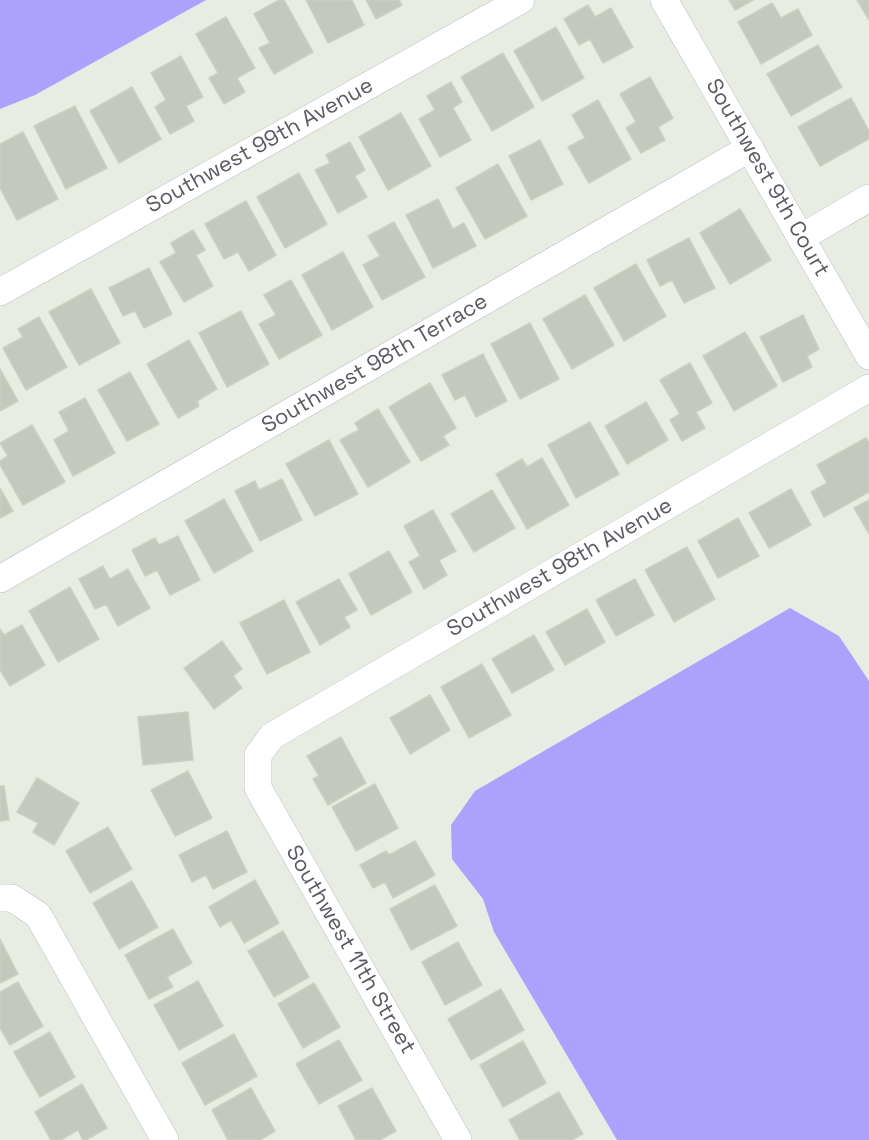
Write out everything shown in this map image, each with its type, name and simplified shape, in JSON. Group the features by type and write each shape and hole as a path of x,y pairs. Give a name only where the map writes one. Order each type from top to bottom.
{"street":[{"name":"Southwest 99th Avenue","path":"0,292 521,0"},
{"name":"Southwest 9th Court","path":"664,0 869,356"},
{"name":"Southwest 98th Terrace","path":"0,579 750,148"},
{"path":"802,237 869,198"},
{"name":"Southwest 98th Avenue","path":"258,755 272,736 869,388"},
{"name":"Southwest 11th Street","path":"258,755 258,788 458,1140"},
{"path":"6,898 38,915 165,1140"}],"shaded area":[{"path":"0,0 206,0 35,95 0,109"},
{"path":"790,608 839,636 869,681 869,1140 617,1140 494,932 483,899 452,859 451,825 475,791"}],"building":[{"path":"279,0 284,0 313,52 274,74 259,48 270,43 254,14"},
{"path":"306,0 352,0 364,25 328,43"},
{"path":"366,0 399,0 402,5 376,19"},
{"path":"729,0 753,0 735,10"},
{"path":"857,0 869,0 869,20"},
{"path":"772,3 781,18 798,9 812,35 761,64 738,22"},
{"path":"588,5 595,17 611,8 633,47 603,63 590,39 579,45 564,19"},
{"path":"226,17 255,68 237,78 245,92 224,104 209,78 218,73 196,34"},
{"path":"556,27 584,78 542,101 514,51"},
{"path":"818,45 842,87 791,116 767,74"},
{"path":"503,53 534,107 492,131 461,77"},
{"path":"181,56 203,97 186,106 194,121 170,134 155,107 166,100 151,73"},
{"path":"650,77 673,118 658,127 665,140 641,153 626,128 636,122 620,94"},
{"path":"451,82 462,102 453,108 471,140 440,157 419,119 435,110 427,96"},
{"path":"132,87 161,139 119,163 90,111"},
{"path":"851,98 869,131 869,139 820,166 798,127"},
{"path":"598,100 631,159 589,183 568,147 585,138 572,115"},
{"path":"75,106 107,168 66,189 34,126"},
{"path":"401,113 431,166 388,190 359,137"},
{"path":"23,132 58,199 17,220 0,188 0,144"},
{"path":"540,140 563,184 531,200 509,156"},
{"path":"350,142 365,170 355,176 367,197 338,213 315,170 330,163 326,155"},
{"path":"498,164 527,216 485,239 456,188"},
{"path":"299,173 327,224 285,248 257,197"},
{"path":"438,199 453,229 464,223 476,246 433,268 406,215"},
{"path":"246,201 276,255 249,271 238,252 224,259 205,224"},
{"path":"740,209 771,260 730,284 700,233"},
{"path":"394,222 425,277 382,300 363,265 380,256 368,236"},
{"path":"193,230 205,250 196,255 213,286 184,302 160,262 176,253 171,243"},
{"path":"689,238 715,288 684,303 672,280 660,286 647,260"},
{"path":"343,252 373,307 332,330 302,275"},
{"path":"636,264 666,316 624,341 594,288"},
{"path":"149,268 172,314 144,328 135,311 123,316 109,288"},
{"path":"291,280 322,335 279,359 259,324 276,315 264,295"},
{"path":"91,289 120,343 79,365 49,312"},
{"path":"585,295 614,345 572,369 543,319"},
{"path":"241,311 269,364 227,387 199,333"},
{"path":"803,315 819,349 807,356 812,367 783,382 760,337"},
{"path":"39,317 67,367 26,390 3,348 23,337 18,329"},
{"path":"530,323 559,379 520,399 491,344"},
{"path":"745,332 777,386 734,411 703,356"},
{"path":"189,340 217,389 197,401 199,406 178,418 147,364"},
{"path":"483,354 507,401 476,417 465,395 455,400 442,375"},
{"path":"690,363 712,403 696,412 705,428 682,441 670,420 680,414 660,380"},
{"path":"0,369 18,401 0,411"},
{"path":"130,372 159,424 127,441 98,390"},
{"path":"430,383 456,428 443,436 449,445 421,461 389,407"},
{"path":"85,398 115,453 73,476 54,440 69,431 59,412"},
{"path":"646,402 668,440 627,464 605,426"},
{"path":"378,409 410,462 368,487 340,440 359,430 355,423"},
{"path":"590,422 619,474 576,498 548,445"},
{"path":"32,425 65,482 23,505 0,465 0,461 8,456 0,443"},
{"path":"866,438 869,443 869,492 824,517 811,492 827,483 817,465"},
{"path":"329,440 358,494 315,516 286,464"},
{"path":"542,458 569,505 527,529 496,474 522,459 527,467"},
{"path":"282,479 302,520 260,541 235,491 255,481 259,490"},
{"path":"0,488 13,511 0,518"},
{"path":"791,489 811,525 769,548 749,513"},
{"path":"492,490 515,528 474,552 451,514"},
{"path":"224,499 253,551 214,573 185,521"},
{"path":"869,500 869,534 854,508"},
{"path":"433,510 456,551 439,560 447,575 424,589 409,562 420,556 404,526"},
{"path":"738,518 759,556 718,578 698,541"},
{"path":"178,536 200,580 170,595 157,570 145,576 132,550 155,538 159,545"},
{"path":"687,547 715,599 674,622 645,570"},
{"path":"389,551 412,592 371,615 349,574"},
{"path":"103,566 110,579 128,569 150,608 118,626 106,604 95,609 79,579"},
{"path":"339,579 357,610 344,617 350,627 320,645 296,602"},
{"path":"635,579 654,615 616,636 596,600"},
{"path":"70,587 99,639 58,662 29,611"},
{"path":"284,600 310,652 267,674 240,623"},
{"path":"587,609 605,642 565,665 546,632"},
{"path":"22,625 45,665 10,686 0,670 0,629 4,635"},
{"path":"534,635 554,670 512,693 492,659"},
{"path":"222,641 242,669 233,676 242,688 214,709 184,668"},
{"path":"482,664 511,715 469,738 441,687"},
{"path":"430,695 450,730 410,754 390,718"},
{"path":"188,712 193,760 143,765 138,717"},
{"path":"341,737 366,783 328,805 313,779 319,776 307,756"},
{"path":"188,771 212,818 175,836 151,790"},
{"path":"37,778 79,803 54,845 33,832 38,823 17,812"},
{"path":"375,784 398,828 356,851 332,807"},
{"path":"0,786 4,786 9,820 0,821"},
{"path":"108,827 132,869 90,893 66,851"},
{"path":"227,831 247,872 213,889 206,875 192,882 179,855"},
{"path":"415,841 435,875 393,898 385,882 373,888 360,865 386,851 389,855"},
{"path":"255,880 279,923 244,943 231,920 220,927 209,907"},
{"path":"132,881 158,927 119,949 93,903"},
{"path":"435,885 457,926 411,950 390,909"},
{"path":"173,929 192,963 167,977 173,987 149,999 125,955"},
{"path":"283,931 309,977 274,997 248,951"},
{"path":"0,939 18,974 0,983"},
{"path":"458,942 482,985 445,1005 422,962"},
{"path":"198,981 223,1026 179,1050 154,1005"},
{"path":"18,982 43,1026 10,1045 0,1028 0,992"},
{"path":"314,983 340,1027 303,1048 278,1004"},
{"path":"501,989 524,1030 471,1060 448,1019"},
{"path":"50,1032 75,1077 40,1097 14,1052"},
{"path":"234,1034 257,1076 205,1105 182,1063"},
{"path":"339,1040 362,1080 319,1104 296,1064"},
{"path":"523,1041 546,1083 503,1107 480,1065"},
{"path":"82,1084 107,1128 86,1140 83,1140 78,1130 61,1140 51,1140 35,1112"},
{"path":"251,1088 275,1131 260,1140 228,1140 212,1110"},
{"path":"372,1088 396,1131 380,1140 356,1140 338,1106"},
{"path":"559,1092 583,1134 572,1140 520,1140 509,1120"}]}
